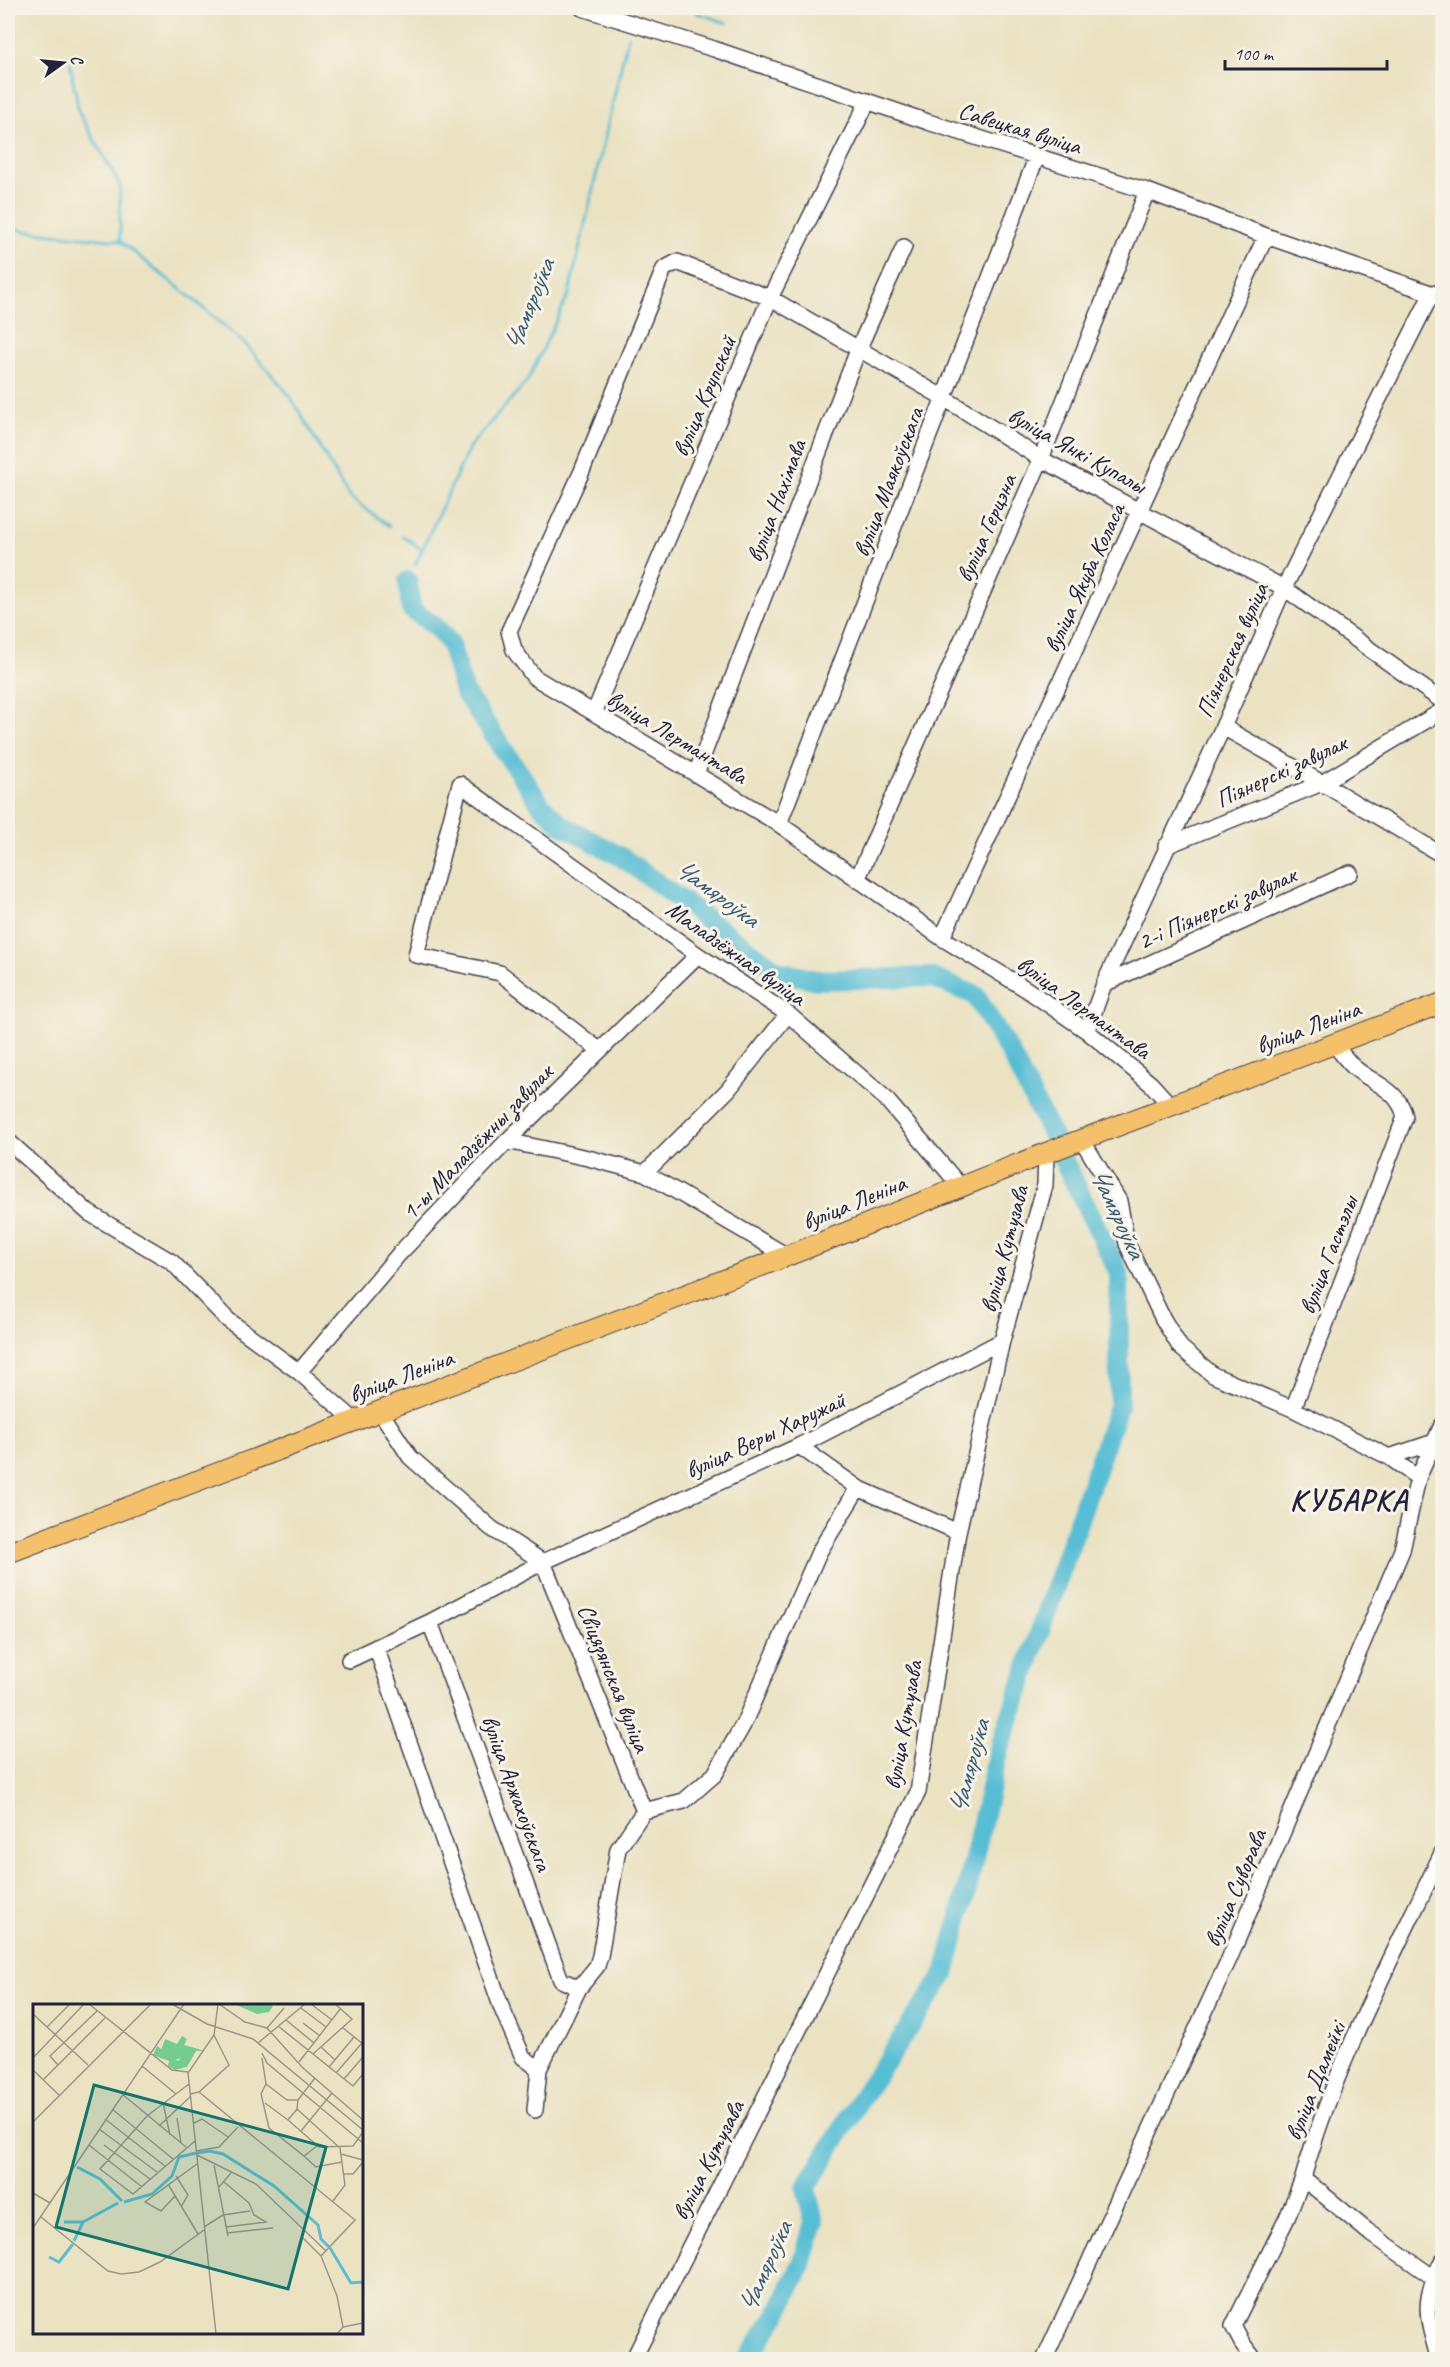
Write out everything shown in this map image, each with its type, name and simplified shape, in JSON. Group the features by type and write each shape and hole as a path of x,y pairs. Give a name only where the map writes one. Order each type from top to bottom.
{"main road":[{"name":"вуліца Леніна","path":"8,1553 787,1256 1046,1153 1443,1003"}],"street":[{"name":"Савецкая вуліца","path":"582,8 1148,191 1266,236 1437,295"},
{"name":"вуліца Крупскай","path":"594,713 770,298 867,101"},
{"name":"вуліца Маякоўскага","path":"779,824 1037,156"},
{"name":"вуліца Герцэна","path":"857,880 1041,459 1148,191"},
{"name":"вуліца Якуба Коласа","path":"942,938 1266,236"},
{"name":"вуліца Нахімава","path":"696,774 858,350 904,247"},
{"name":"вуліца Янкі Купалы","path":"677,262 770,298 944,398 1041,459 1284,588 1443,701"},
{"name":"вуліца Лермантава","path":"677,262 664,268 582,471 509,631 514,650 534,677 779,824 942,938 1026,989 1087,1031 1151,1084 1171,1106"},
{"name":"Піянерская вуліца","path":"1087,1031 1104,984 1223,727 1284,588 1437,295"},
{"name":"Піянерскі завулак","path":"1166,846 1322,783 1443,711"},
{"path":"1223,727 1443,855"},
{"name":"Маладзёжная вуліца","path":"599,1050 500,973 416,955 460,784 698,955 788,1014 885,1098 961,1187"},
{"name":"2-і Піянерскі завулак","path":"1104,984 1350,873"},
{"name":"1-ы Маладзёжны завулак","path":"299,1372 399,1254 507,1141 698,955"},
{"path":"645,1173 728,1090 788,1014"},
{"name":"вуліца Гастэлы","path":"1293,1409 1405,1117 1402,1105 1393,1094 1354,1068 1334,1044"},
{"path":"1082,1140 1119,1201 1127,1244 1163,1319 1180,1347 1213,1375 1293,1409 1389,1456 1418,1478"},
{"path":"507,1141 645,1173 787,1256"},
{"path":"8,1142 89,1213 172,1262 228,1320 299,1372 354,1420"},
{"name":"вуліца Кутузава","path":"633,2360 918,1792 958,1532 1002,1341 1045,1185 1046,1153"},
{"name":"вуліца Веры Харужай","path":"349,1660 430,1622 543,1562 799,1446 1002,1341"},
{"path":"380,1411 410,1457 491,1528 543,1562"},
{"name":"вуліца Суворава","path":"1044,2360 1244,1924 1402,1550 1418,1478 1443,1425"},
{"path":"1389,1456 1434,1443"},
{"path":"799,1446 858,1488 958,1532"},
{"path":"535,2110 539,2069 579,1988 597,1965 600,1956 618,1849 644,1811 684,1801 715,1774 743,1725 819,1552 858,1488"},
{"name":"Свіцязянская вуліца","path":"543,1562 644,1811"},
{"name":"вуліца Аржахоўскага","path":"430,1622 561,1980 579,1988"},
{"path":"376,1647 502,2009 523,2057 539,2069"},
{"name":"вуліца Дамейкі","path":"1434,2278 1366,2230 1303,2178 1313,2140 1346,2057 1443,1853"},
{"path":"1255,2360 1242,2343 1233,2325 1287,2218 1303,2178"},
{"path":"1439,2360 1428,2318 1428,2299 1434,2278 1443,2261"}],"waterway":[{"name":"Чамяроўка","path":"697,13 727,23"},
{"name":"Чамяроўка","path":"415,565 470,446 528,380 569,294 628,36"},
{"path":"70,63 79,113 120,185 120,241"},
{"path":"8,226 24,231 120,241 246,345 290,396 349,497 389,526"},
{"path":"403,536 421,549"},
{"name":"Чамяроўка","path":"408,581 411,609 436,627 450,643 464,692 542,806 562,825 623,858 778,971 816,980 930,977 975,995 1010,1053 1055,1141"},
{"name":"Чамяроўка","path":"747,2360 777,2315 802,2264 814,2223 806,2188 863,2095 945,1974 998,1752 1119,1404 1119,1273 1062,1157"}],"district":[{"name":"КУБАРКА","path":"1349,1500"}]}
